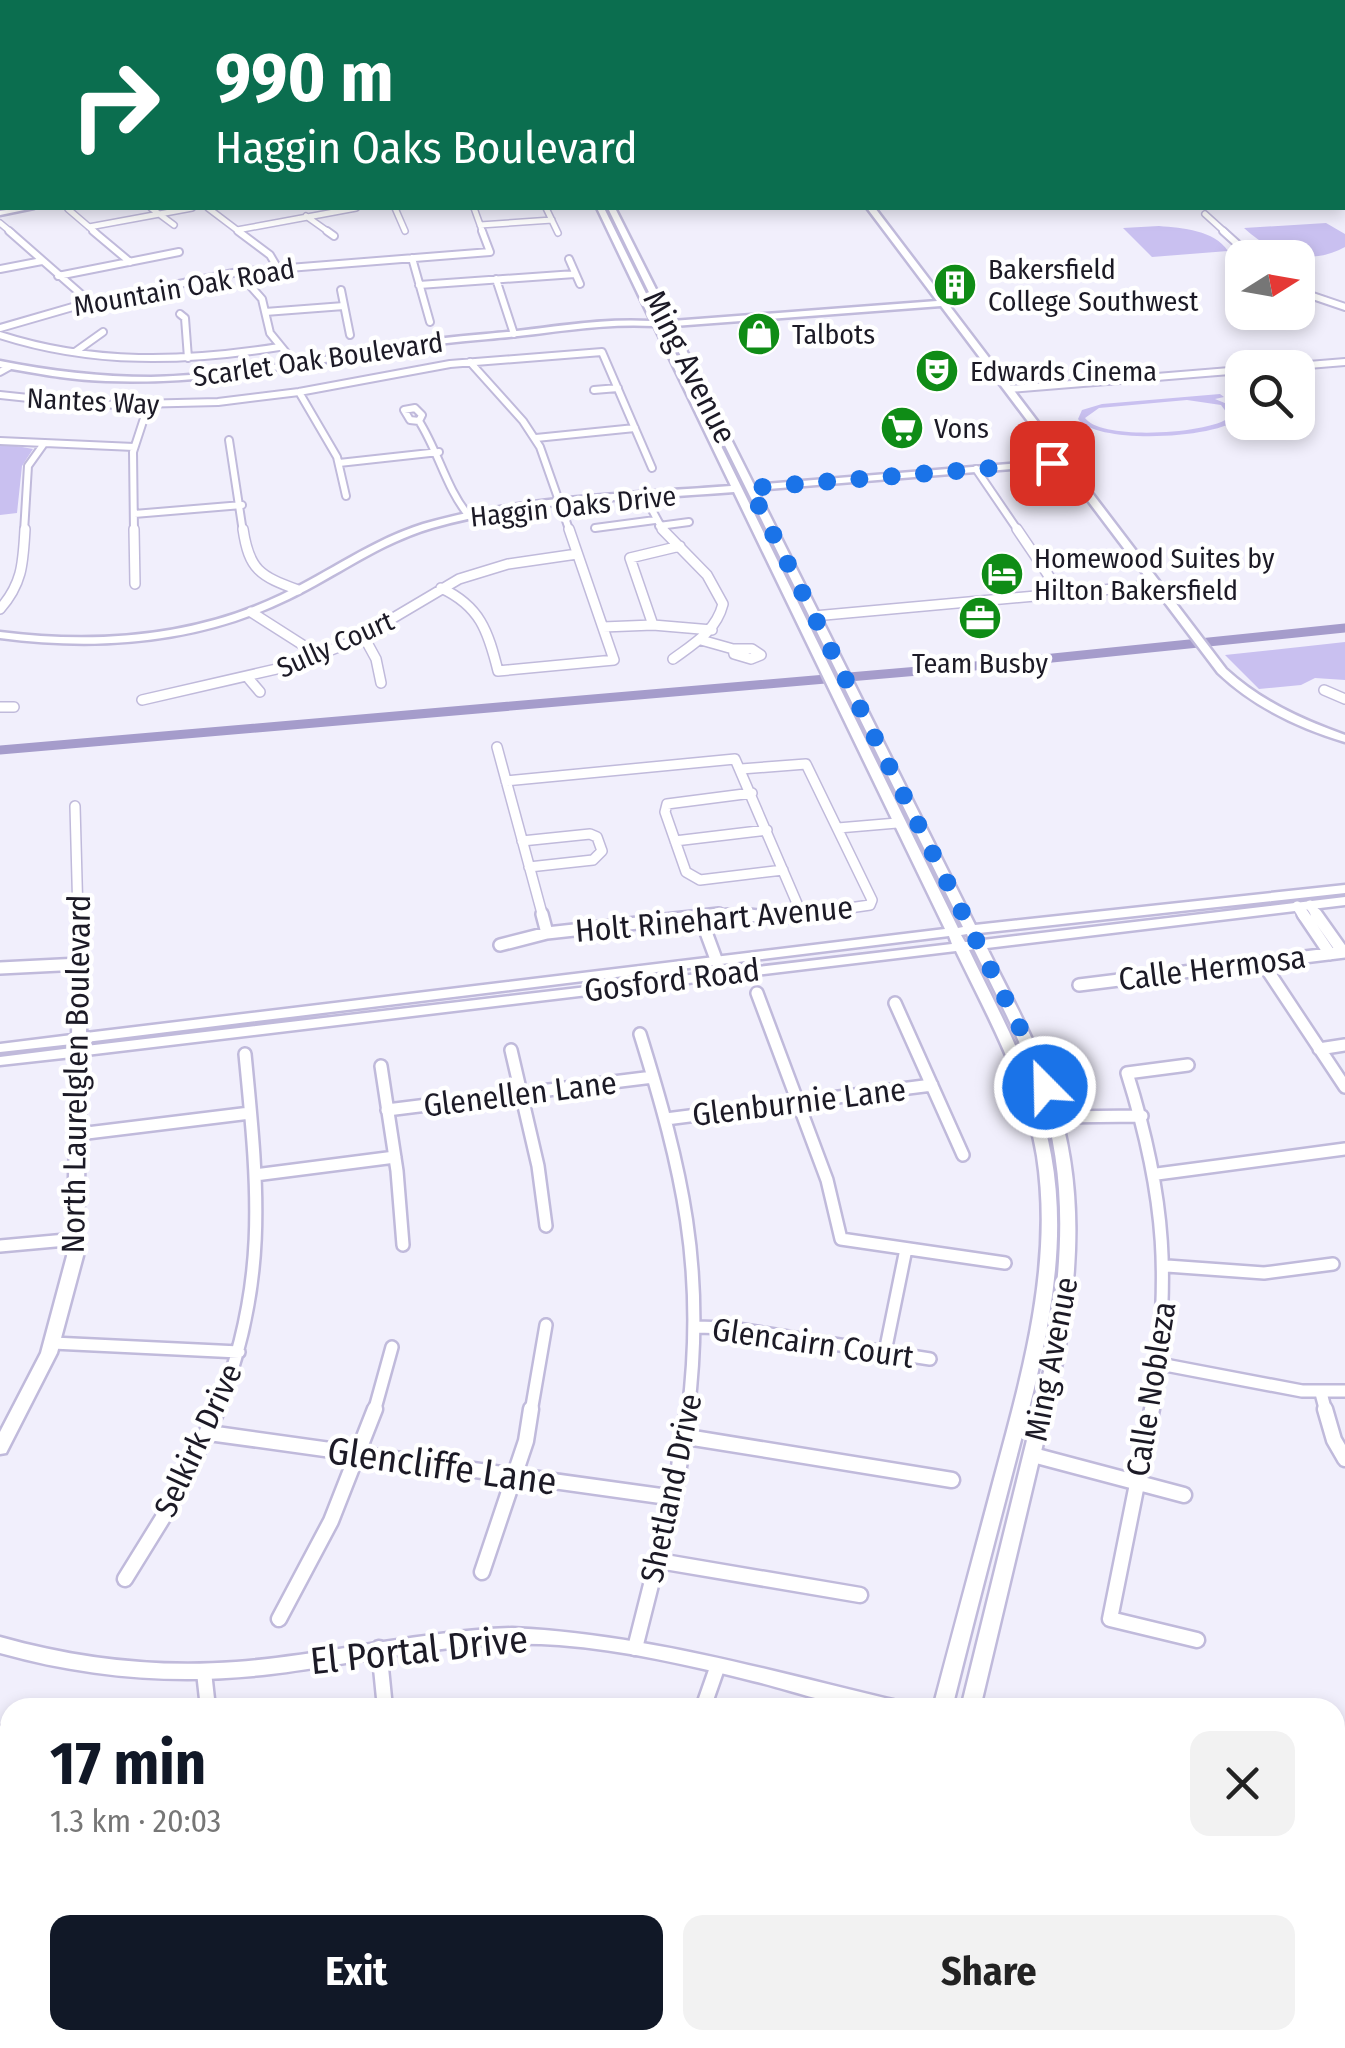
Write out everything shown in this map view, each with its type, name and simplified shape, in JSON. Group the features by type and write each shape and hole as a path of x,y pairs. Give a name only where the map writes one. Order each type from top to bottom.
{"main road":[{"name":"Ming Avenue","path":"601,210 814,616 897,822 1027,1090 1044,1154 1050,1210 1044,1305 1030,1375 945,1698"},
{"name":"Ming Avenue","path":"611,210 735,489 784,588 838,678 974,937 1033,1056 1055,1118 1070,1208 1070,1282 1060,1346 972,1698"},
{"path":"874,210 1222,671 1291,721 1345,739"},
{"name":"Scarlet Oak Boulevard","path":"3,368 147,380 232,376 434,342 516,333 548,334 944,303"},
{"path":"750,488 1064,462"},
{"name":"Haggin Oaks Drive","path":"0,636 74,642 137,638 195,628 252,612 376,545 469,516 735,489"},
{"path":"784,588 803,612 814,616"},
{"name":"Gosford Road","path":"0,1048 80,1045 608,988 1345,890"},
{"name":"Gosford Road","path":"974,937 1345,900"},
{"name":"Gosford Road","path":"0,1060 80,1045 716,962 956,940"},
{"path":"608,988 625,980 706,971 716,962"},
{"name":"North Laurelglen Boulevard","path":"0,1448 32,1392 70,1283 77,1239 80,992"},
{"name":"El Portal Drive","path":"0,1646 90,1666 204,1672 273,1666 435,1640 512,1636 635,1648 849,1698"}],"street":[{"path":"69,210 130,262"},
{"path":"154,210 174,225"},
{"path":"89,227 181,210"},
{"path":"211,210 270,255 277,267"},
{"path":"237,230 344,210"},
{"path":"396,210 405,232"},
{"path":"475,210 480,225 552,220"},
{"path":"547,210 558,234"},
{"path":"1205,214 1233,240"},
{"path":"306,216 334,236"},
{"path":"0,223 90,302"},
{"name":"Mountain Oak Road","path":"0,331 90,302 238,272 490,252 480,225"},
{"path":"58,276 179,252"},
{"path":"412,258 430,322"},
{"path":"569,259 580,284"},
{"path":"0,270 42,262"},
{"path":"238,272 262,299 270,334 297,366"},
{"path":"419,284 576,274"},
{"path":"496,279 516,333"},
{"path":"341,290 350,335"},
{"path":"1315,297 1345,308"},
{"path":"265,312 344,306"},
{"path":"180,314 186,318 188,358"},
{"path":"0,331 74,353 188,358 279,347"},
{"path":"74,353 103,332"},
{"name":"Nantes Way","path":"0,395 75,404 148,406 299,392 470,362 602,352 618,388"},
{"path":"440,588 480,611 498,671 614,660 536,438 470,362"},
{"path":"1315,364 1345,362"},
{"path":"1009,389 1225,371"},
{"path":"594,390 618,388 652,468"},
{"path":"299,392 340,463 346,496"},
{"path":"136,584 134,447 148,406"},
{"path":"419,421 439,452 453,497 469,516"},
{"path":"536,438 635,428"},
{"path":"229,440 242,505 246,552 252,564 270,578 298,590"},
{"path":"0,441 134,447"},
{"path":"0,609 16,592 22,576 28,466 43,445"},
{"path":"340,463 439,452"},
{"path":"976,469 1061,594"},
{"name":"Haggin Oaks Drive","path":"735,489 750,488"},
{"path":"645,497 657,523 709,574 719,590 720,614 712,630 673,659"},
{"path":"134,514 242,505"},
{"path":"596,528 689,522"},
{"path":"653,625 630,558 680,546"},
{"name":"Sully Court","path":"142,700 249,679 320,656 364,637 440,588 504,564 577,554"},
{"path":"814,616 1156,585"},
{"path":"252,612 320,656"},
{"path":"603,627 653,625 712,630"},
{"path":"364,637 376,659 381,683"},
{"path":"701,640 733,649"},
{"path":"249,679 260,692"},
{"path":"1324,690 1345,699"},
{"path":"0,707 14,707"},
{"path":"497,747 547,934"},
{"path":"506,781 734,759 742,769 802,915"},
{"path":"742,769 806,764 838,828 897,822"},
{"path":"752,794 667,804 665,812 686,872 695,879 784,870"},
{"name":"North Laurelglen Boulevard","path":"75,806 80,992"},
{"name":"Holt Rinehart Avenue","path":"500,944 547,934 700,916 802,915 870,905 872,900 838,828"},
{"path":"675,840 767,830"},
{"path":"522,841 590,834 597,837 602,851 598,858 529,866"},
{"path":"1303,906 1344,952"},
{"path":"1303,906 1330,954"},
{"path":"700,916 716,962"},
{"name":"Calle Hermosa","path":"1079,985 1344,952"},
{"path":"1262,962 1345,1088"},
{"path":"0,968 80,964"},
{"path":"757,993 827,1180 841,1240 1005,1264"},
{"path":"895,1003 963,1155"},
{"name":"Shetland Drive","path":"635,1648 687,1437 696,1327 688,1210 640,1034"},
{"path":"1319,1048 1345,1045"},
{"path":"512,1050 546,1226"},
{"name":"Selkirk Drive","path":"125,1579 176,1498 209,1433 239,1352 257,1252 245,1054"},
{"name":"Calle Nobleza","path":"1188,1065 1126,1073 1158,1174 1167,1266 1160,1364 1110,1618 1197,1640"},
{"path":"380,1066 395,1157 403,1246"},
{"name":"Glenellen Lane","path":"388,1110 653,1077"},
{"name":"Glenburnie Lane","path":"666,1119 932,1085"},
{"path":"78,1134 250,1113"},
{"path":"1055,1118 1142,1116"},
{"path":"1158,1174 1345,1149"},
{"path":"255,1175 395,1157"},
{"path":"0,1246 77,1239"},
{"path":"886,1352 906,1249"},
{"path":"1167,1266 1264,1274 1333,1264"},
{"path":"482,1572 517,1476 537,1391 546,1325"},
{"name":"Glencairn Court","path":"696,1327 731,1328 930,1358"},
{"path":"52,1343 239,1352"},
{"path":"279,1619 328,1532 361,1454 392,1347"},
{"path":"1160,1364 1320,1393 1345,1391"},
{"path":"1320,1393 1334,1440 1345,1459"},
{"name":"Glencliffe Lane","path":"209,1433 675,1498"},
{"path":"687,1437 952,1480"},
{"path":"1032,1455 1184,1495"},
{"path":"659,1561 860,1595"},
{"path":"379,1648 384,1698"},
{"path":"706,1698 717,1668"},
{"path":"204,1672 207,1698"}],"shaded area":[{"path":"1326,223 1345,234 1345,247 1315,256 1315,240 1260,240 1244,228"},
{"path":"1123,228 1188,229 1215,239 1225,251 1152,257"},
{"path":"1220,394 1224,397 1215,399 1225,403 1225,410 1221,405 1187,400 1099,408 1085,418 1112,430 1133,432 1180,431 1225,420 1225,425 1187,434 1134,436 1090,428 1078,419 1082,410 1102,404"},
{"path":"0,443 33,449 22,466 17,513 0,515"},
{"path":"1345,642 1345,680 1315,678 1301,685 1259,689 1225,655"}],"waterway":[{"path":"0,750 965,667 1345,628"}],"place":[{"name":"Bakersfield College Southwest","path":"955,285"},
{"name":"Talbots","path":"759,334"},
{"name":"Edwards Cinema","path":"937,371"},
{"name":"Vons","path":"902,428"},
{"name":"Homewood Suites by Hilton Bakersfield","path":"1002,574"},
{"name":"Team Busby","path":"980,618"}],"route":[{"path":"1045,1087 1024,1036 750,488 1052,463"}]}
